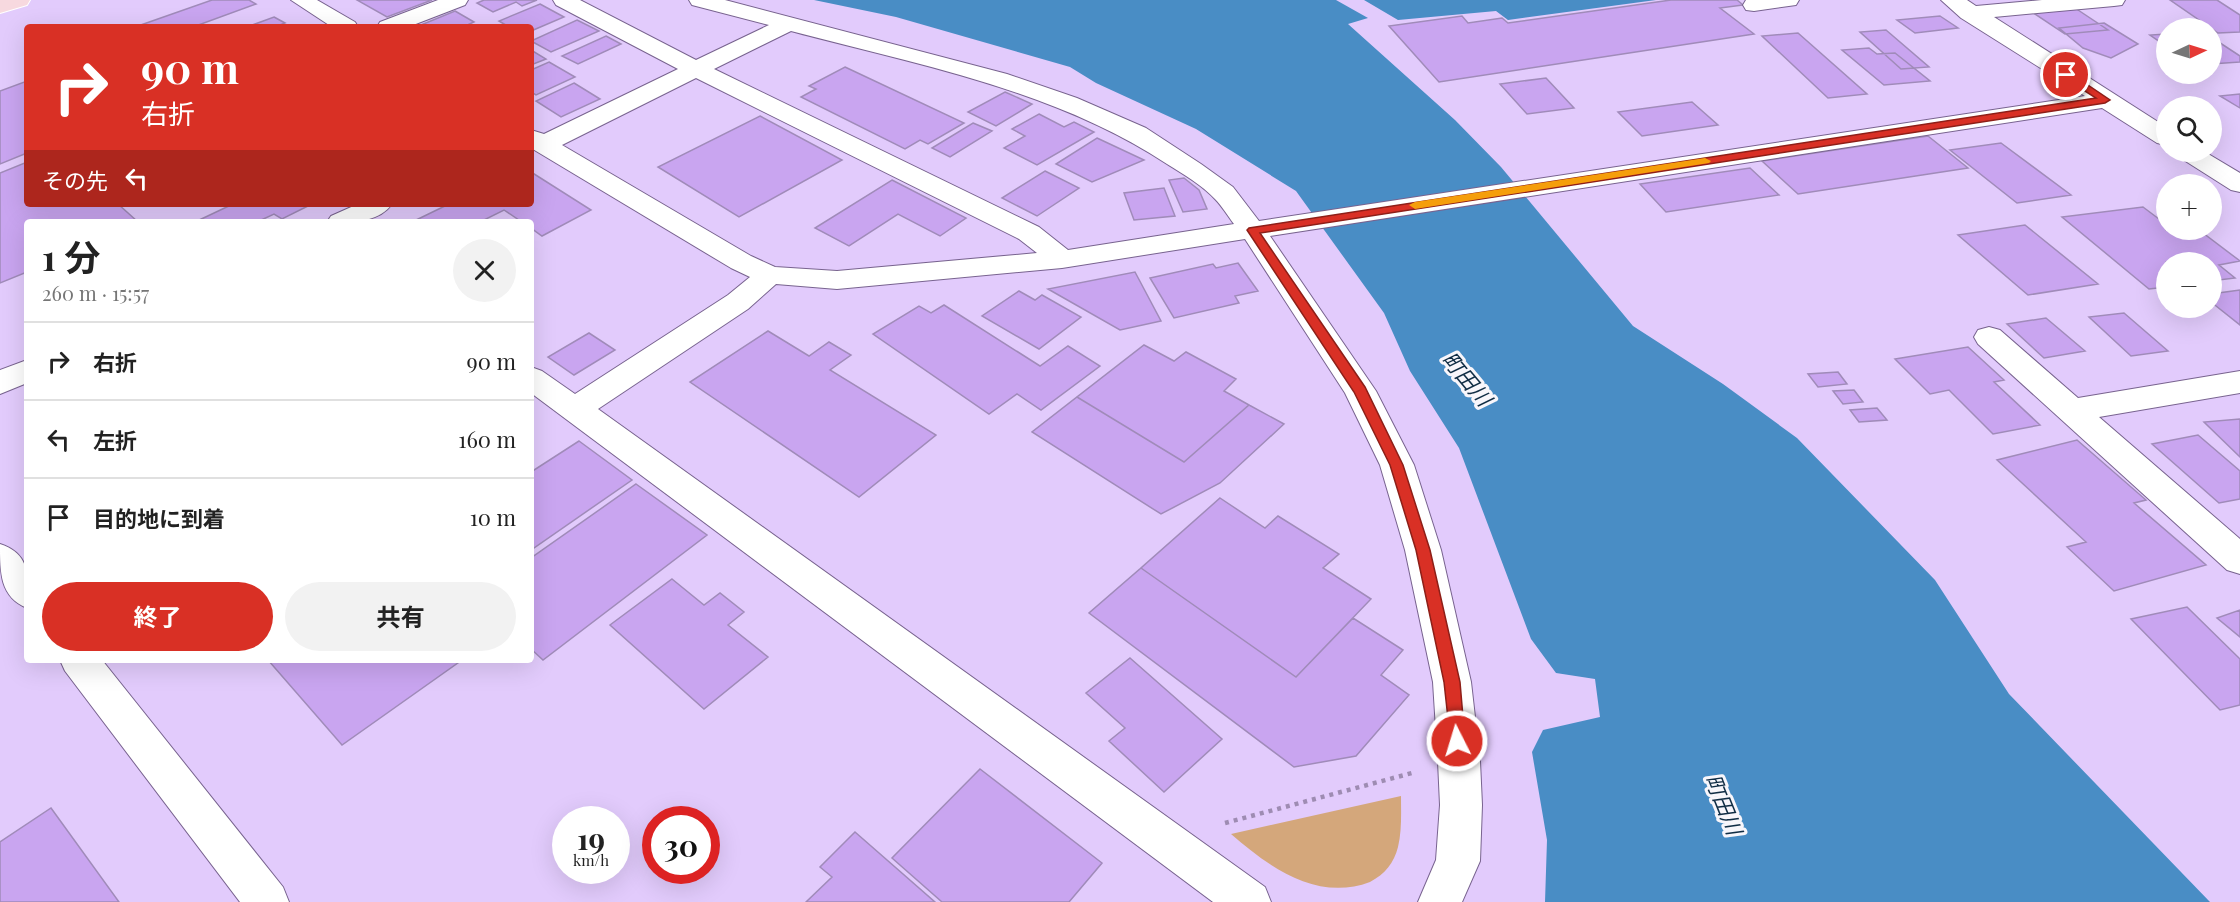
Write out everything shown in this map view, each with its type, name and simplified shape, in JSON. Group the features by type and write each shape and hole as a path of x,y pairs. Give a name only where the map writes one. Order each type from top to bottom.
{"main road":[{"path":"0,7 19,0"}],"street":[{"path":"302,0 342,24"},
{"path":"396,24 457,0"},
{"path":"564,0 696,69 1029,233 1062,260"},
{"path":"700,0 999,79 1069,104 1137,133 1224,193 1252,230 1360,391 1396,465 1423,550 1452,682 1459,761 1461,805 1458,861 1440,902"},
{"path":"1754,5 1788,0"},
{"path":"1960,7 2114,0"},
{"path":"1960,7 2156,132"},
{"path":"537,141 696,69 790,23"},
{"path":"537,141 741,262 770,275 837,280 1062,260 2105,100"},
{"path":"2204,162 2240,184"},
{"path":"347,219 373,207"},
{"path":"574,410 738,302 770,275"},
{"path":"1989,337 2240,560"},
{"path":"0,383 24,371"},
{"path":"534,380 1165,838 1249,902"},
{"path":"2072,410 2240,382"},
{"path":"0,558 24,589"},
{"path":"81,663 267,902"}],"path":[{"path":"1165,838 1459,761"}],"shaded area":[{"path":"1401,796 1399,841 1391,863 1384,872 1370,882 1350,887 1331,888 1295,878 1261,858 1231,834"}],"water":[{"name":"町田川","path":"814,0 1336,0 1368,18 1348,24 1455,120 1501,167 1633,326 1723,384 1797,438 1935,580 2009,694 2210,902 1545,902 1547,840 1532,752 1543,730 1600,717 1595,679 1556,673 1531,639 1459,448 1410,371 1384,313 1296,191 1196,129 1096,83 1070,67 896,17"},
{"path":"1364,0 1656,0 1508,20 1496,11 1398,20"}],"building":[{"path":"212,0 249,0 256,4 201,24 144,24"},
{"path":"357,0 432,0 387,17"},
{"path":"484,0 537,0 522,6 516,2 493,12 477,3"},
{"path":"1671,0 1737,0 1743,5 1720,8 1754,34 1439,82 1389,26 1462,16 1468,23 1502,18 1508,23"},
{"path":"2170,0 2217,0 2240,15 2240,32 2222,33 2222,18 2196,18"},
{"path":"540,4 564,17 534,30 534,24 504,24 499,21"},
{"path":"2072,6 2108,30 2065,34 2029,10"},
{"path":"455,11 474,22 470,24 423,24"},
{"path":"1940,16 1958,28 1915,33 1897,20"},
{"path":"274,17 285,23 282,24 255,24"},
{"path":"577,20 599,31 551,52 534,43 534,40"},
{"path":"2104,23 2138,44 2111,58 2083,48 2059,28"},
{"path":"1886,30 1929,67 1901,69 1860,32"},
{"path":"1798,33 1867,94 1828,98 1762,36"},
{"path":"606,36 621,44 578,64 562,56"},
{"path":"2222,44 2240,56 2240,62 2222,63"},
{"path":"1869,48 1877,54 1895,53 1930,81 1884,85 1842,50"},
{"path":"534,52 546,59 534,64"},
{"path":"549,62 575,77 536,95 534,94 534,69"},
{"path":"845,67 964,123 928,144 920,140 905,149 801,97 816,89 809,86"},
{"path":"1546,78 1574,108 1527,114 1500,84"},
{"path":"24,82 24,154 0,164 0,91"},
{"path":"574,83 600,99 561,117 536,101"},
{"path":"1005,92 1032,104 996,126 968,112"},
{"path":"2240,94 2240,108 2222,96 2220,96"},
{"path":"1692,102 1718,125 1642,136 1618,112"},
{"path":"1039,114 1064,127 1074,122 1094,132 1037,165 1004,148 1025,136 1012,129"},
{"path":"760,116 842,160 739,217 658,167"},
{"path":"973,123 992,131 950,157 932,148"},
{"path":"1928,136 1968,168 1798,194 1762,161"},
{"path":"1097,138 1144,160 1092,182 1056,164"},
{"path":"2001,143 2071,195 2017,203 1950,150"},
{"path":"24,163 24,207 121,207 135,219 24,219 24,273 0,283 0,173"},
{"path":"1750,168 1779,195 1666,212 1640,184"},
{"path":"1045,171 1079,188 1037,216 1002,198"},
{"path":"534,174 591,210 542,236 534,230 534,219 518,219 504,210 486,219 418,219 443,207 534,207"},
{"path":"1184,178 1199,190 1207,209 1183,212 1169,180"},
{"path":"892,180 966,218 940,236 898,214 849,246 815,228"},
{"path":"1164,188 1175,216 1134,220 1124,193"},
{"path":"227,207 306,207 282,219 274,214 263,219 201,219"},
{"path":"2143,207 2156,217 2156,240 2212,240 2240,261 2222,264 2222,252 2156,252 2156,288 2149,289 2062,217"},
{"path":"2025,225 2098,284 2028,295 1958,235"},
{"path":"1238,263 1258,291 1235,296 1239,303 1174,318 1150,278 1213,264 1216,268"},
{"path":"2222,267 2235,278 2222,280"},
{"path":"1135,272 1161,321 1120,330 1048,289"},
{"path":"2240,290 2240,325 2222,311 2222,292"},
{"path":"1019,291 1035,300 1042,295 1081,317 1039,349 982,316"},
{"path":"944,305 1040,366 1068,346 1100,366 1041,410 1017,394 989,414 873,334 919,306 931,313"},
{"path":"2124,313 2168,351 2131,356 2089,317"},
{"path":"2046,318 2085,351 2044,358 2007,324"},
{"path":"768,331 809,356 829,342 851,355 830,370 936,435 859,497 690,382"},
{"path":"589,333 615,350 574,375 548,357"},
{"path":"1144,345 1174,361 1186,352 1236,379 1224,391 1249,405 1184,462 1077,397"},
{"path":"1968,347 2004,380 1994,382 2040,425 1993,434 1949,390 1930,394 1895,359"},
{"path":"1838,372 1847,384 1818,387 1808,374"},
{"path":"1854,390 1863,402 1843,404 1833,391"},
{"path":"1077,397 1184,462 1249,405 1284,424 1220,483 1161,514 1032,432"},
{"path":"1877,408 1887,420 1859,422 1850,410"},
{"path":"2240,419 2240,457 2204,422"},
{"path":"2198,435 2240,471 2240,499 2219,503 2152,444"},
{"path":"2077,440 2146,500 2134,503 2206,565 2114,591 2067,547 2086,542 1997,460"},
{"path":"579,441 632,480 534,548 534,470"},
{"path":"636,484 707,535 543,660 534,652 534,556"},
{"path":"1220,498 1265,528 1278,516 1339,554 1323,568 1371,599 1296,677 1141,568"},
{"path":"1141,568 1296,677 1353,618 1403,650 1381,675 1409,695 1356,756 1294,767 1089,613"},
{"path":"672,579 704,605 720,593 744,612 728,625 768,657 704,709 610,625"},
{"path":"2187,607 2240,659 2240,705 2220,710 2131,619"},
{"path":"2240,610 2240,637 2217,618"},
{"path":"1130,658 1222,739 1164,792 1109,741 1125,728 1086,693"},
{"path":"271,663 458,663 342,745"},
{"path":"980,769 1102,863 1069,902 942,902 892,858"},
{"path":"51,808 119,902 0,902 0,842"},
{"path":"855,832 935,902 806,902 832,877 820,867"}],"slow traffic":[{"path":"1415,205 1705,161"}],"route":[{"path":"1457,741 1452,682 1423,550 1396,465 1360,391 1252,230 2105,100 2066,75"}]}
